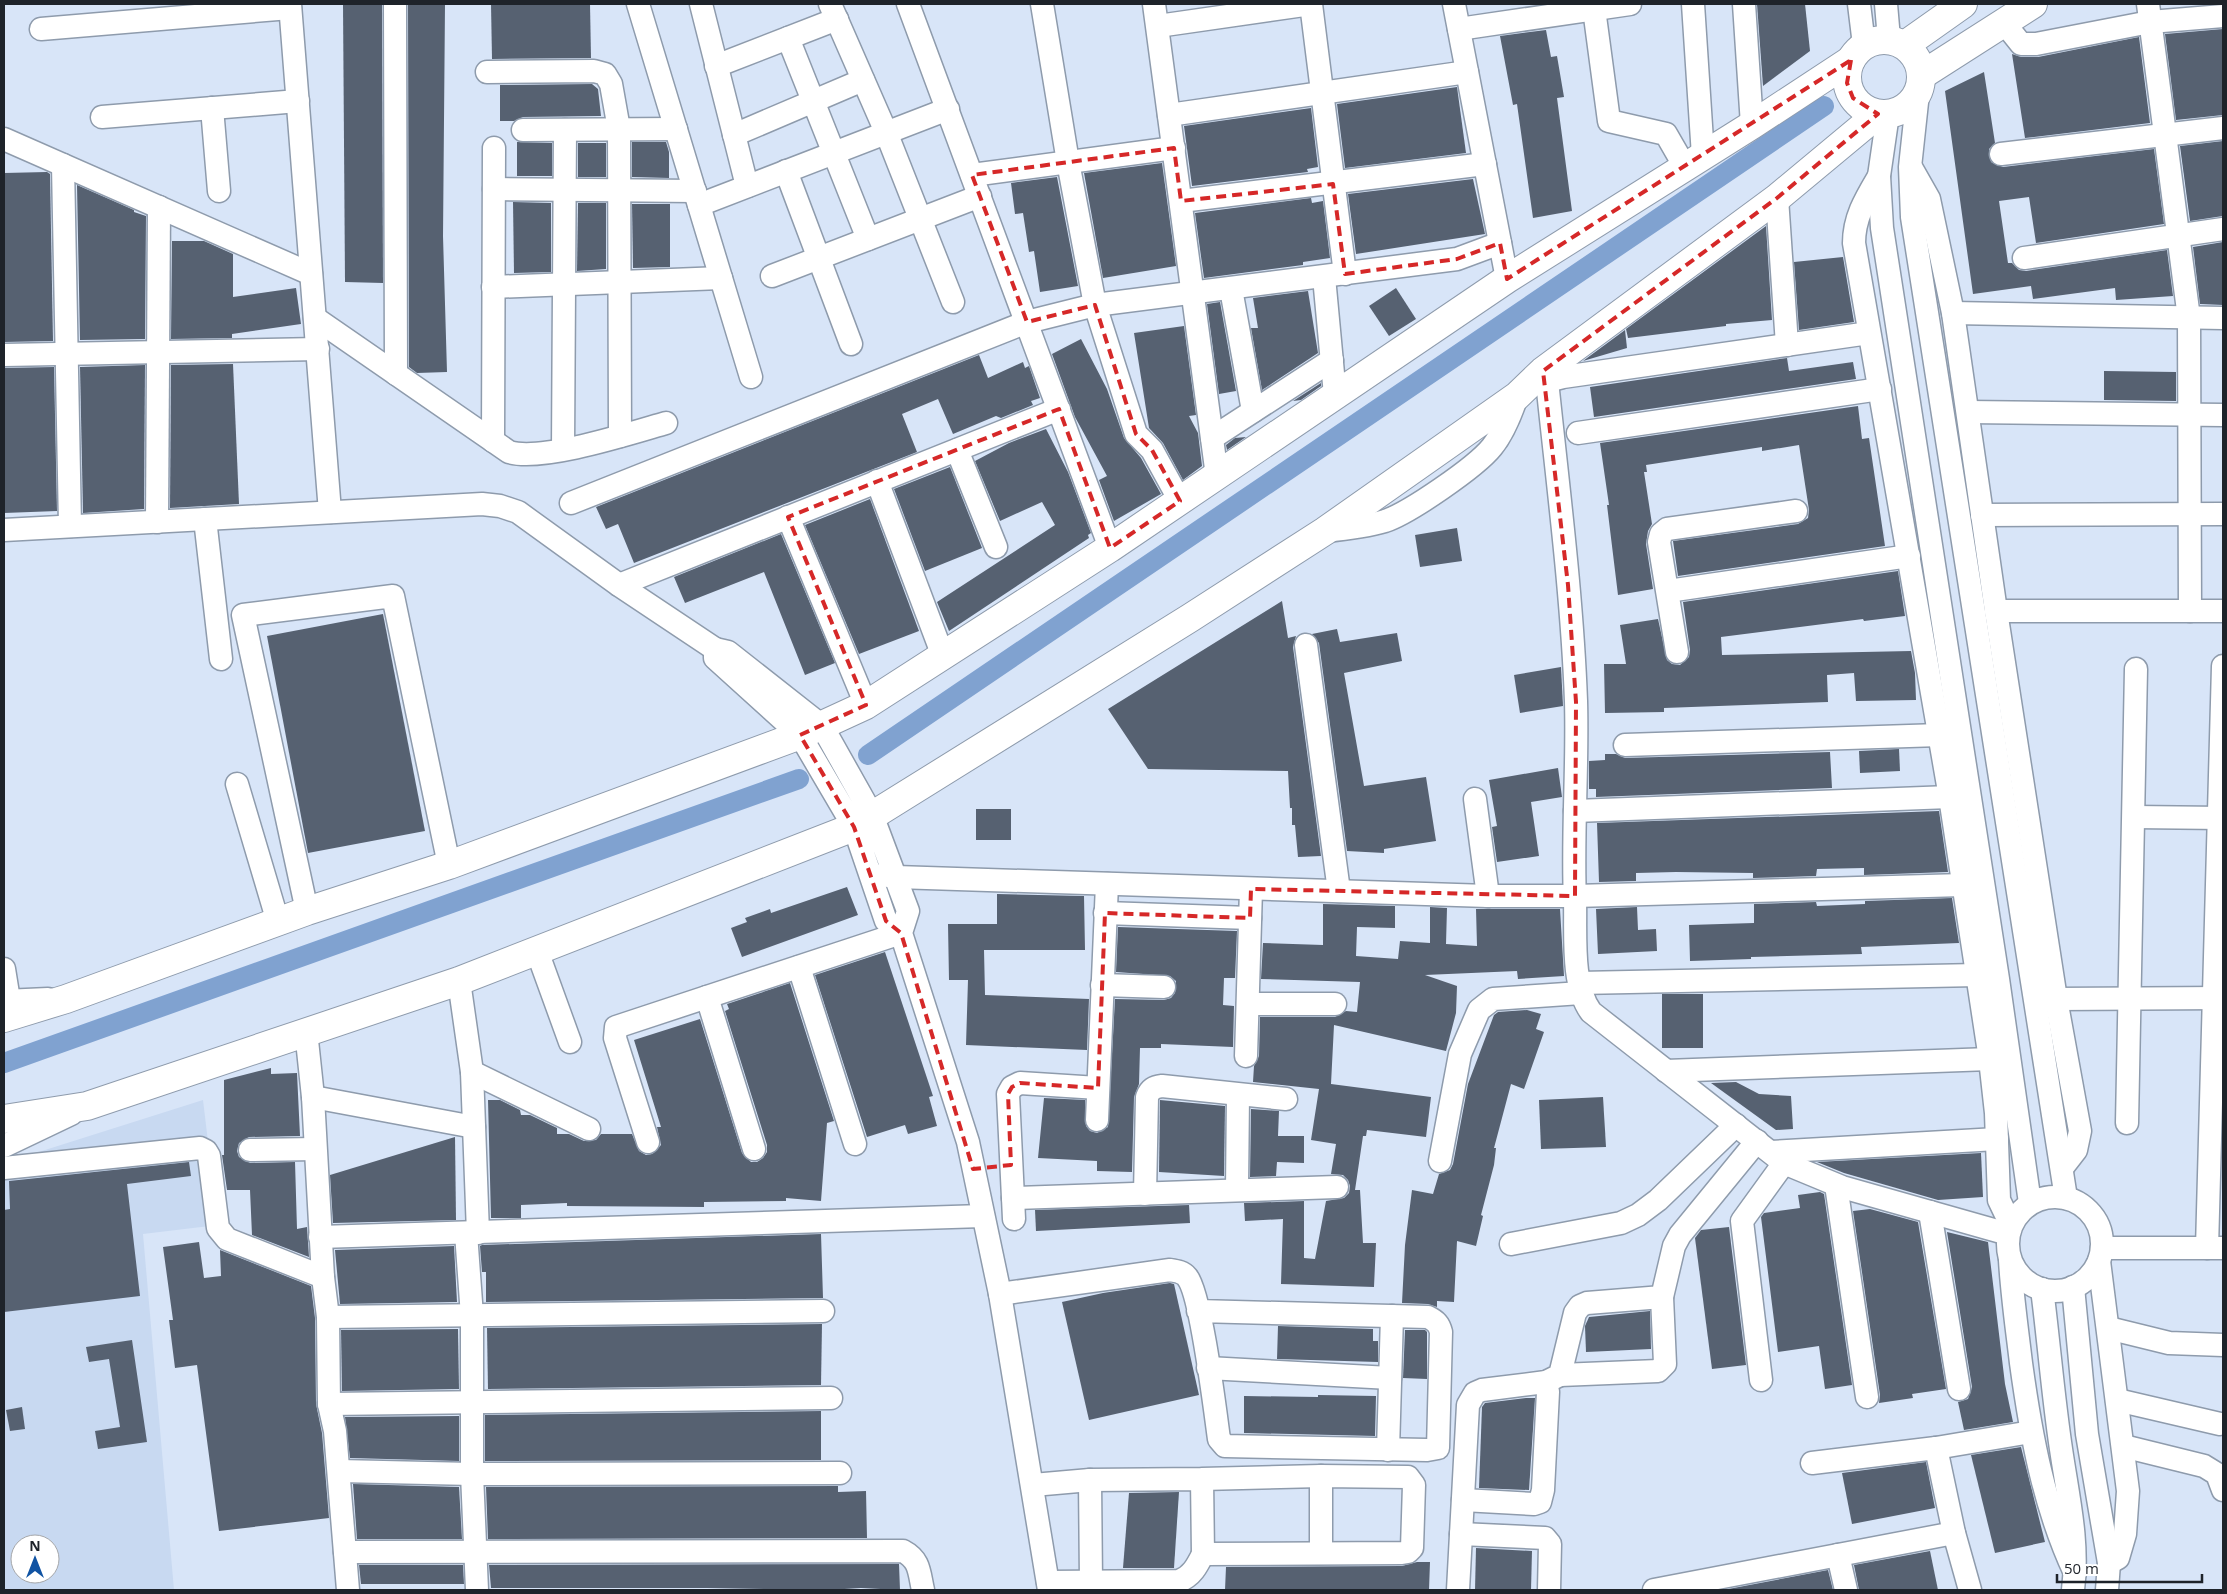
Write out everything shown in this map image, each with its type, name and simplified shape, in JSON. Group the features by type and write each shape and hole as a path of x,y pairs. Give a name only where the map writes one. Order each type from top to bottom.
{"main road":[{"path":"1883,114 1866,110 1853,98 1847,83 1848,65 1877,47 1963,4"},
{"path":"4,1119 87,1106 459,981 863,821 1190,618 1325,531 1545,376 1883,114 1906,107 1920,84 2033,4"},
{"path":"6,1006 66,999 307,911 449,865 811,730 866,705 1110,548 1506,279 1877,47 1917,58 1920,84"}],"street":[{"path":"395,4 396,374"},
{"path":"638,4 751,377"},
{"path":"701,4 747,186"},
{"path":"908,4 1110,548"},
{"path":"1042,4 1068,162 1095,305 1136,434 1152,450 1180,501"},
{"path":"1154,4 1217,476"},
{"path":"1158,26 1311,4 1334,184 1332,360 1335,395"},
{"path":"1454,4 1506,279"},
{"path":"1459,28 1630,4"},
{"path":"1693,4 1694,161"},
{"path":"1744,4 1752,125"},
{"path":"1859,4 1877,47"},
{"path":"1877,47 1886,4"},
{"path":"40,29 290,6 330,512"},
{"path":"1594,9 1610,121 1666,134 1694,161"},
{"path":"716,66 788,38 833,11 886,132 919,220 953,302"},
{"path":"2005,24 2021,44 2036,44 2149,13 2223,16"},
{"path":"2149,13 2189,318 2190,611"},
{"path":"788,38 868,239"},
{"path":"488,72 594,70 605,74 610,84 619,129 620,436"},
{"path":"1170,115 1467,72"},
{"path":"734,135 863,80"},
{"path":"1920,84 1910,167 1912,217 2066,1198"},
{"path":"102,117 298,101"},
{"path":"212,108 219,191"},
{"path":"494,189 620,190 697,198 747,186 948,109"},
{"path":"1883,114 1878,176 1882,228 1998,979 2030,1203"},
{"path":"2001,154 2223,128"},
{"path":"523,130 676,129"},
{"path":"563,449 564,130"},
{"path":"4,139 311,274"},
{"path":"493,441 494,148"},
{"path":"972,175 1174,148"},
{"path":"1181,202 1485,164"},
{"path":"63,165 70,526"},
{"path":"1910,167 1929,199 1954,313 1996,611 2056,999 2080,1132 2076,1150 2062,1168"},
{"path":"786,171 851,344"},
{"path":"1878,176 1859,211 1854,228 1854,242 1940,735 1978,974 1990,1059 1997,1140 1999,1200 2010,1229"},
{"path":"772,276 980,196"},
{"path":"1776,198 1787,345"},
{"path":"157,522 159,207"},
{"path":"2024,258 2223,229"},
{"path":"571,504 1027,322 1095,305 1457,259 1500,243"},
{"path":"493,288 721,278"},
{"path":"1232,289 1253,411"},
{"path":"1954,313 2223,318"},
{"path":"315,318 509,452 520,456 563,449 666,423"},
{"path":"1869,333 1545,376 1568,585 1574,682 1574,896 1580,988 1582,1000 1590,1012 1771,1152 1836,1185 1930,1212 2010,1229"},
{"path":"4,355 318,349"},
{"path":"1212,438 1332,360"},
{"path":"1578,432 1880,389"},
{"path":"619,585 1059,409"},
{"path":"1968,412 2223,415"},
{"path":"957,450 996,547"},
{"path":"877,481 943,656"},
{"path":"4,530 482,504 500,506 518,512 619,585 715,649 715,658 811,730 896,877 908,911 901,933"},
{"path":"1677,652 1659,542 1661,534 1667,529 1796,510"},
{"path":"1982,515 2223,514"},
{"path":"788,517 866,705"},
{"path":"205,519 221,659"},
{"path":"1668,591 1909,556"},
{"path":"307,911 243,615 393,596 449,865"},
{"path":"1996,611 2223,611"},
{"path":"1306,645 1339,891"},
{"path":"2100,1254 2215,1248 2223,666"},
{"path":"2128,1124 2136,669"},
{"path":"1625,745 1940,735"},
{"path":"237,784 278,922"},
{"path":"1574,811 1950,797"},
{"path":"1475,799 1488,896"},
{"path":"2134,817 2221,818"},
{"path":"863,821 871,872 886,921 901,933 968,1142 1000,1294 1048,1586 1091,1582 1179,1581 1186,1578 1194,1570 1203,1554 1202,1479"},
{"path":"871,872 896,877 1488,896 1574,896 1963,885"},
{"path":"1097,1120 1106,884"},
{"path":"1246,1056 1251,889"},
{"path":"1105,913 1250,918"},
{"path":"648,1142 615,1038 616,1028 901,933"},
{"path":"537,951 570,1042"},
{"path":"799,966 855,1144"},
{"path":"4,970 6,1006"},
{"path":"1440,1161 1460,1054 1480,1010 1493,999 1580,988 1978,974"},
{"path":"459,981 472,1072 474,1127 472,1474 477,1590"},
{"path":"1102,985 1164,987"},
{"path":"707,997 754,1149"},
{"path":"2056,999 2218,998"},
{"path":"1248,1004 1335,1004"},
{"path":"306,1031 313,1097 322,1278 328,1317 329,1404 336,1430 348,1590"},
{"path":"1666,1071 1990,1059"},
{"path":"472,1072 589,1129"},
{"path":"1098,1088 1020,1083 1012,1086 1008,1094 1013,1208 1145,1194 1237,1189 1337,1187"},
{"path":"1145,1194 1147,1098 1149,1091 1162,1086 1286,1099"},
{"path":"1237,1189 1238,1095"},
{"path":"313,1097 474,1127"},
{"path":"4,1146 87,1106"},
{"path":"1511,1244 1621,1223 1638,1215 1658,1200 1736,1125"},
{"path":"1458,1590 1468,1405 1470,1398 1482,1390 1553,1378 1658,1371 1662,1368 1666,1364 1662,1297 1674,1246 1680,1235 1771,1152 1997,1140"},
{"path":"4,1168 200,1148 206,1151 209,1156 217,1219 222,1235 226,1239 322,1278"},
{"path":"250,1150 315,1149"},
{"path":"1762,1380 1742,1221 1771,1152"},
{"path":"973,1169 1011,1165"},
{"path":"1836,1185 1867,1397"},
{"path":"2074,1582 2053,1524 2030,1432 2007,1247 2010,1229 2016,1216 2030,1203 2041,1198 2066,1198 2088,1210 2096,1221 2101,1234 2100,1254 2128,1491 2125,1534 2118,1558 2109,1563"},
{"path":"1930,1212 1959,1390"},
{"path":"320,1237 983,1216"},
{"path":"2010,1260 2017,1273 2028,1283 2042,1289 2058,1291 2073,1287 2093,1272 2100,1254"},
{"path":"1000,1294 1170,1270 1180,1271 1188,1278 1198,1312 1219,1439 1225,1446 1388,1450 1427,1450 1438,1448 1439,1327 1438,1323 1428,1317 1198,1312"},
{"path":"2073,1287 2086,1434 2109,1563 2107,1590"},
{"path":"2042,1289 2061,1450 2073,1518 2074,1582"},
{"path":"1463,1500 1534,1504 1540,1502 1548,1392 1580,1306 1587,1303 1662,1297"},
{"path":"328,1317 823,1310"},
{"path":"1388,1450 1392,1316"},
{"path":"2108,1328 2169,1343 2223,1345"},
{"path":"1208,1368 1390,1378"},
{"path":"329,1404 831,1398"},
{"path":"2117,1400 2220,1424"},
{"path":"1812,1463 1936,1448 2030,1432"},
{"path":"2123,1446 2204,1466 2217,1474 2223,1490"},
{"path":"1936,1448 1954,1533 1970,1590"},
{"path":"339,1471 472,1474 840,1473"},
{"path":"1032,1485 1090,1480 1321,1476 1402,1476 1412,1480 1414,1485 1413,1544 1410,1551 1203,1554"},
{"path":"1321,1476 1321,1553"},
{"path":"1090,1480 1091,1582"},
{"path":"1654,1590 1716,1584 1838,1555 1954,1533"},
{"path":"1461,1534 1545,1538 1550,1544 1549,1590"},
{"path":"345,1552 475,1554 903,1551 914,1557 919,1569 923,1590"},
{"path":"1838,1555 1846,1590"}],"highlighted area":[{"path":"1851,60 1847,83 1853,98 1878,114 1777,198 1543,371 1568,585 1576,702 1575,896 1251,889 1250,918 1105,913 1098,1088 1020,1083 1012,1087 1008,1094 1011,1165 973,1169 901,933 886,921 854,827 800,735 866,705 788,517 1059,409 1110,548 1180,501 1152,450 1136,434 1095,305 1027,322 972,175 1174,148 1181,201 1333,184 1345,274 1457,259 1500,243 1507,279"}],"shaded area":[{"path":"203,1100 218,1225 143,1234 174,1590 4,1590 4,1163"}],"building":[{"path":"343,4 382,4 383,283 345,282"},
{"path":"408,4 445,4 443,236 447,372 417,373 409,367"},
{"path":"491,4 590,4 591,58 492,59"},
{"path":"1757,4 1805,4 1810,51 1763,86"},
{"path":"2223,29 2223,115 2176,120 2165,34"},
{"path":"1546,30 1551,57 1557,56 1564,97 1557,98 1572,211 1533,218 1517,104 1513,105 1500,36"},
{"path":"2139,37 2150,123 2025,138 2012,54 2021,57 2038,57"},
{"path":"1984,72 1995,143 1989,149 1991,162 2003,167 2154,149 2164,224 2036,243 2029,197 1999,201 2008,263 2012,263 2019,270 2026,271 2167,250 2173,296 2116,300 2115,288 2033,299 2031,286 1973,294 1945,91"},
{"path":"592,84 598,89 601,116 523,117 514,121 500,121 500,85"},
{"path":"1457,87 1466,153 1345,168 1337,104"},
{"path":"1311,108 1318,167 1307,169 1308,172 1192,186 1184,126"},
{"path":"2223,141 2223,216 2190,221 2180,146"},
{"path":"517,142 552,143 552,176 517,176"},
{"path":"632,142 666,142 669,152 669,178 632,177"},
{"path":"578,143 606,143 606,177 578,177"},
{"path":"1162,163 1176,266 1103,278 1084,173"},
{"path":"47,172 50,174 53,341 4,342 4,173"},
{"path":"1057,177 1078,286 1040,292 1034,251 1029,252 1023,213 1015,214 1011,183"},
{"path":"1473,179 1485,234 1356,254 1348,194"},
{"path":"77,185 146,216 145,339 80,340"},
{"path":"1311,198 1312,203 1323,201 1330,258 1303,262 1303,265 1204,278 1195,213"},
{"path":"513,202 551,203 551,272 514,273"},
{"path":"578,203 606,203 606,269 577,271"},
{"path":"632,204 670,204 670,267 633,268"},
{"path":"1766,226 1772,320 1726,324 1726,326 1628,338 1626,329"},
{"path":"172,241 204,241 233,254 233,297 296,288 301,324 232,334 232,338 171,339"},
{"path":"2223,242 2223,305 2200,304 2193,247"},
{"path":"1843,257 1854,322 1799,330 1794,262"},
{"path":"1396,288 1416,319 1389,336 1369,306"},
{"path":"1308,291 1318,353 1262,390 1251,328 1258,328 1253,298"},
{"path":"1220,302 1236,391 1219,394 1207,304"},
{"path":"1184,326 1196,415 1189,416 1198,433 1202,466 1183,480 1163,443 1149,428 1134,333"},
{"path":"1625,330 1627,348 1583,361"},
{"path":"1081,339 1107,389 1124,438 1141,458 1161,494 1114,521 1099,480 1107,476 1075,417 1052,354"},
{"path":"979,355 988,378 1023,362 1025,368 1029,366 1040,398 1031,401 1033,405 1001,418 996,416 953,434 938,399 902,414 917,452 634,563 618,524 606,529 596,507"},
{"path":"1787,358 1789,371 1853,362 1856,379 1594,417 1590,387"},
{"path":"233,364 239,504 170,508 171,365"},
{"path":"145,365 144,509 83,513 80,367"},
{"path":"54,367 57,511 4,513 4,368"},
{"path":"2104,371 2176,372 2176,401 2104,400"},
{"path":"1321,383 1321,386 1301,400 1293,401"},
{"path":"1858,406 1862,439 1869,438 1885,546 1678,576 1673,541 1798,524 1808,518 1809,510 1799,445 1762,451 1762,447 1646,465 1647,472 1644,472 1652,524 1648,531 1646,544 1653,589 1618,595 1607,505 1609,505 1600,443"},
{"path":"1046,429 1068,472 1091,533 1088,535 1089,538 949,631 937,602 1055,525 1042,502 1000,521 975,461 1009,443"},
{"path":"1246,437 1227,450 1226,445 1235,438"},
{"path":"950,467 982,548 925,571 894,489"},
{"path":"870,499 919,631 859,654 805,525"},
{"path":"1457,528 1462,561 1420,567 1415,535"},
{"path":"781,534 835,663 805,675 764,572 685,603 674,577"},
{"path":"1898,571 1905,616 1864,621 1863,619 1721,637 1722,655 1911,651 1915,673 1916,700 1856,701 1854,673 1827,675 1828,702 1664,708 1664,712 1605,713 1604,664 1626,664 1620,625 1658,619 1667,660 1672,664 1680,665 1689,657 1690,650 1683,602"},
{"path":"1282,601 1288,638 1296,636 1293,647 1321,856 1298,857 1295,825 1292,825 1292,808 1290,808 1288,771 1148,769 1108,709"},
{"path":"383,614 425,831 308,853 267,636"},
{"path":"1337,629 1340,642 1397,633 1402,661 1344,673 1364,786 1426,777 1436,841 1384,849 1384,853 1347,851 1319,643 1312,634"},
{"path":"1561,667 1563,706 1520,713 1514,675"},
{"path":"1899,749 1900,771 1860,773 1859,751"},
{"path":"1830,752 1832,788 1596,797 1596,789 1589,789 1589,761 1605,760 1605,754 1616,754 1625,758"},
{"path":"1558,768 1562,797 1531,802 1539,856 1497,862 1492,827 1497,826 1489,780"},
{"path":"976,809 1011,809 1011,840 976,840"},
{"path":"1939,811 1948,872 1864,875 1864,868 1817,869 1816,876 1753,878 1753,873 1636,873 1636,881 1599,882 1597,823"},
{"path":"847,887 858,915 742,957 731,928 747,922 745,918 770,909 771,913"},
{"path":"997,894 1084,896 1085,950 984,950 985,995 1089,999 1087,1050 966,1045 968,980 949,980 948,924 997,924"},
{"path":"1952,898 1959,943 1861,947 1862,954 1751,957 1751,959 1690,961 1689,925 1754,923 1754,904 1816,902 1817,906 1865,904 1865,901"},
{"path":"1323,904 1395,906 1395,928 1357,927 1356,956 1398,959 1400,941 1430,943 1430,907 1447,908 1446,944 1477,946 1476,909 1560,909 1564,976 1518,979 1517,971 1425,975 1457,986 1456,1013 1446,1051 1334,1025 1331,1084 1431,1097 1426,1137 1367,1130 1366,1136 1363,1136 1355,1190 1360,1190 1363,1243 1376,1243 1374,1287 1281,1284 1283,1219 1245,1221 1244,1203 1304,1201 1304,1258 1315,1259 1326,1201 1344,1198 1349,1193 1350,1186 1348,1180 1343,1175 1331,1174 1336,1144 1311,1140 1319,1089 1253,1082 1254,1066 1259,1056 1260,1017 1335,1017 1346,1011 1357,1012 1360,982 1261,979 1263,943 1323,945"},
{"path":"1637,907 1638,930 1656,929 1657,951 1598,954 1596,909"},
{"path":"1118,927 1237,931 1235,978 1224,978 1223,1005 1234,1006 1233,1047 1161,1044 1161,1048 1140,1048 1139,1084 1134,1097 1132,1172 1097,1171 1097,1161 1038,1158 1044,1098 1085,1100 1086,1126 1090,1131 1097,1133 1108,1127 1115,999 1164,1000 1171,998 1175,993 1176,981 1170,976 1116,972"},
{"path":"885,952 933,1096 929,1097 937,1126 908,1134 905,1125 867,1137 815,975"},
{"path":"790,983 834,1121 827,1123 821,1201 786,1198 786,1201 704,1202 704,1207 567,1206 567,1203 521,1205 521,1218 491,1218 488,1100 500,1100 520,1110 521,1115 530,1115 557,1128 557,1134 569,1134 584,1141 596,1140 601,1134 632,1134 639,1151 646,1155 652,1154 661,1145 657,1127 661,1127 634,1040 700,1019 742,1153 751,1162 757,1162 763,1158 767,1152 767,1145 725,1011 729,1009 727,1004"},
{"path":"1662,994 1703,994 1703,1048 1662,1048"},
{"path":"1527,1010 1541,1014 1536,1029 1544,1032 1524,1089 1511,1084 1494,1148 1496,1148 1494,1165 1481,1215 1483,1216 1476,1246 1457,1241 1454,1302 1437,1301 1437,1307 1428,1304 1402,1303 1405,1245 1412,1190 1433,1194 1439,1174 1450,1170 1453,1164 1468,1084 1494,1015 1498,1012"},
{"path":"271,1068 271,1074 297,1073 300,1136 249,1137 239,1143 237,1151 239,1157 250,1163 295,1162 297,1229 307,1227 309,1257 252,1235 250,1190 227,1190 222,1155 224,1155 224,1080"},
{"path":"1736,1082 1759,1094 1791,1096 1793,1129 1776,1130 1711,1083"},
{"path":"1603,1097 1606,1147 1541,1149 1539,1100"},
{"path":"1160,1100 1225,1106 1224,1176 1159,1172"},
{"path":"1251,1109 1279,1111 1278,1136 1304,1136 1304,1163 1277,1162 1276,1176 1250,1177"},
{"path":"455,1137 456,1220 333,1223 330,1175"},
{"path":"1981,1153 1983,1197 1938,1200 1844,1173 1817,1162"},
{"path":"189,1162 191,1176 127,1184 140,1296 4,1312 4,1210 10,1209 9,1181"},
{"path":"1820,1192 1824,1194 1852,1385 1825,1389 1819,1346 1778,1352 1761,1217 1764,1213 1800,1208 1798,1195"},
{"path":"1189,1205 1190,1223 1036,1231 1035,1210"},
{"path":"1870,1209 1918,1222 1946,1389 1912,1394 1913,1398 1879,1403 1880,1395 1853,1211"},
{"path":"1729,1227 1746,1365 1712,1369 1695,1238 1701,1230"},
{"path":"1947,1232 1988,1242 2005,1384 2013,1422 1964,1430 1958,1402 1968,1399 1972,1387"},
{"path":"821,1234 823,1298 486,1302 486,1272 482,1272 480,1246 482,1245"},
{"path":"199,1242 204,1278 221,1276 220,1250 311,1286 315,1318 316,1404 322,1433 329,1518 219,1531 197,1365 175,1368 169,1320 173,1320 163,1247"},
{"path":"454,1246 457,1302 340,1304 335,1250"},
{"path":"1174,1284 1199,1395 1089,1420 1062,1302 1103,1293"},
{"path":"1650,1311 1651,1349 1586,1352 1585,1326 1589,1317"},
{"path":"822,1324 821,1385 488,1389 487,1328"},
{"path":"1278,1326 1373,1329 1373,1341 1378,1341 1378,1362 1277,1359"},
{"path":"458,1329 459,1389 342,1391 341,1330"},
{"path":"1405,1330 1425,1330 1427,1332 1427,1379 1403,1378"},
{"path":"132,1340 147,1442 98,1449 95,1431 120,1427 109,1359 89,1362 86,1347"},
{"path":"1318,1395 1376,1396 1375,1436 1244,1433 1244,1396 1318,1397"},
{"path":"1535,1398 1529,1490 1479,1488 1482,1407 1485,1403"},
{"path":"22,1407 25,1429 10,1431 6,1410"},
{"path":"821,1411 821,1460 485,1461 485,1415"},
{"path":"459,1416 459,1461 350,1458 345,1417"},
{"path":"2021,1447 2045,1542 1995,1553 1971,1455"},
{"path":"1926,1462 1935,1508 1852,1524 1842,1473"},
{"path":"353,1484 459,1487 462,1539 357,1539"},
{"path":"838,1486 838,1492 866,1491 867,1538 488,1539 486,1487"},
{"path":"1179,1492 1174,1568 1123,1568 1129,1493"},
{"path":"1476,1548 1532,1551 1531,1590 1475,1590"},
{"path":"1930,1551 1938,1590 1859,1590 1854,1565"},
{"path":"1417,1562 1430,1562 1429,1590 1225,1590 1226,1567 1402,1566"},
{"path":"899,1564 900,1590 861,1588 828,1590 491,1588 489,1565"},
{"path":"359,1565 463,1565 464,1584 361,1584"},
{"path":"1828,1570 1833,1590 1723,1590"}],"waterway":[{"path":"868,755 1824,106"},
{"path":"4,1063 799,779"}]}
